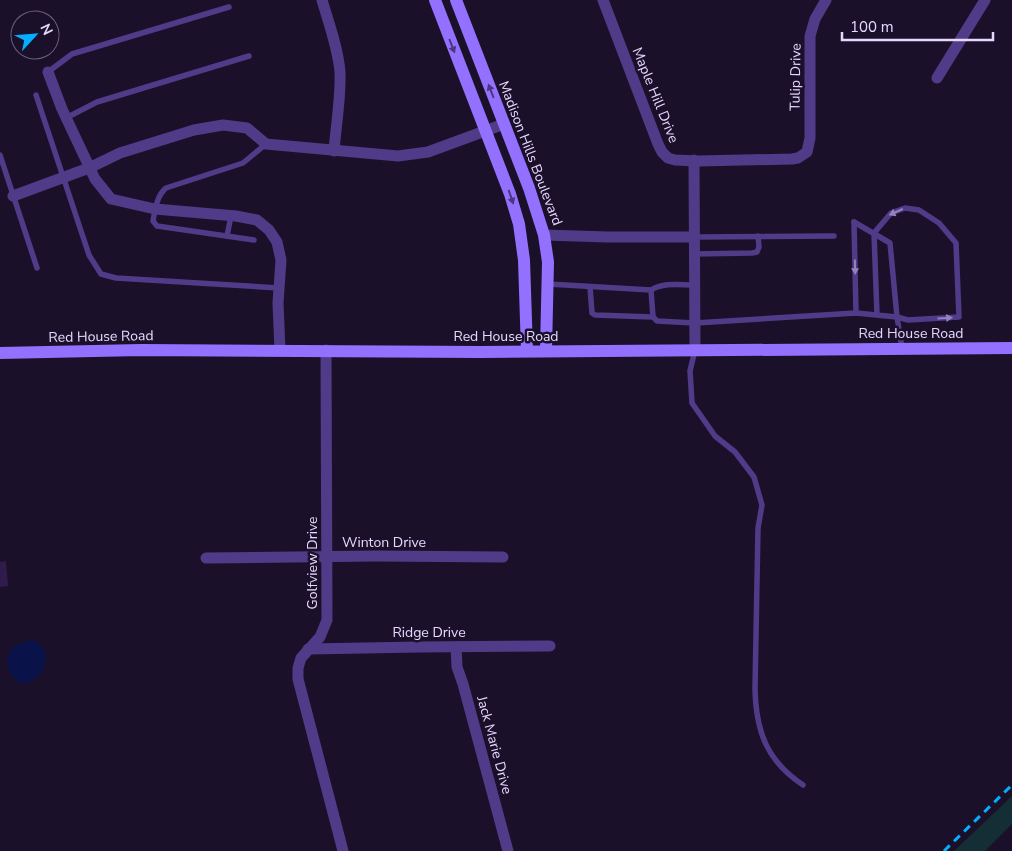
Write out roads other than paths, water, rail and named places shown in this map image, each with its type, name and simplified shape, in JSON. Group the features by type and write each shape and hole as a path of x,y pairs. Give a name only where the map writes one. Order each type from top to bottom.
{"main road":[{"name":"Madison Hills Boulevard","path":"435,0 495,127 529,188 544,236"},
{"name":"Madison Hills Boulevard","path":"456,0 495,127 521,235 524,260 527,351"},
{"path":"544,236 548,284 546,350"},
{"name":"Red House Road","path":"0,352 1012,348"}],"street":[{"path":"322,0 340,70 334,150"},
{"name":"Maple Hill Drive","path":"602,0 647,118 662,152 668,158 675,160 792,159 803,156"},
{"name":"Tulip Drive","path":"803,156 809,146 810,138 812,28 826,0"},
{"path":"937,78 985,0"},
{"path":"48,72 66,118 89,168 111,199 155,209 257,220 269,230 280,251 280,350"},
{"path":"13,196 89,168 120,153 194,130 223,124 247,128 266,144 387,156 414,155 447,146 495,127"},
{"path":"694,160 695,350"},
{"name":"Madison Hills Boulevard","path":"544,236 694,237"},
{"name":"Golfview Drive","path":"326,350 327,620 320,637 301,658 298,668 298,679 343,851"},
{"name":"Winton Drive","path":"206,558 503,557"},
{"name":"Ridge Drive","path":"308,649 550,646"},
{"name":"Jack Marie Drive","path":"456,647 459,675 508,851"}],"lane":[{"path":"48,72 72,54 229,7"},
{"path":"66,118 97,102 249,56"},
{"path":"36,95 89,255 101,274 116,278 279,288"},
{"path":"254,240 157,226 153,221 155,209 162,192 166,188 243,163 266,144"},
{"path":"0,155 37,268"},
{"path":"590,287 592,313 595,315 653,317 657,321 695,323 856,312 877,315 897,316 908,320 959,317 956,243 940,223 919,210 905,208 890,213 874,233 877,315"},
{"path":"227,236 231,216"},
{"path":"856,312 854,222 890,243 902,348"},
{"path":"694,254 752,254 757,252 758,236"},
{"path":"694,237 834,236"},
{"path":"548,284 651,290 668,284 694,285"},
{"path":"651,290 653,317"},
{"path":"695,350 690,371 692,403 715,436 735,452 754,477 762,504 758,528 755,688 760,732 777,763 792,778 803,785"}],"railway":[{"path":"944,851 1012,785"}]}
